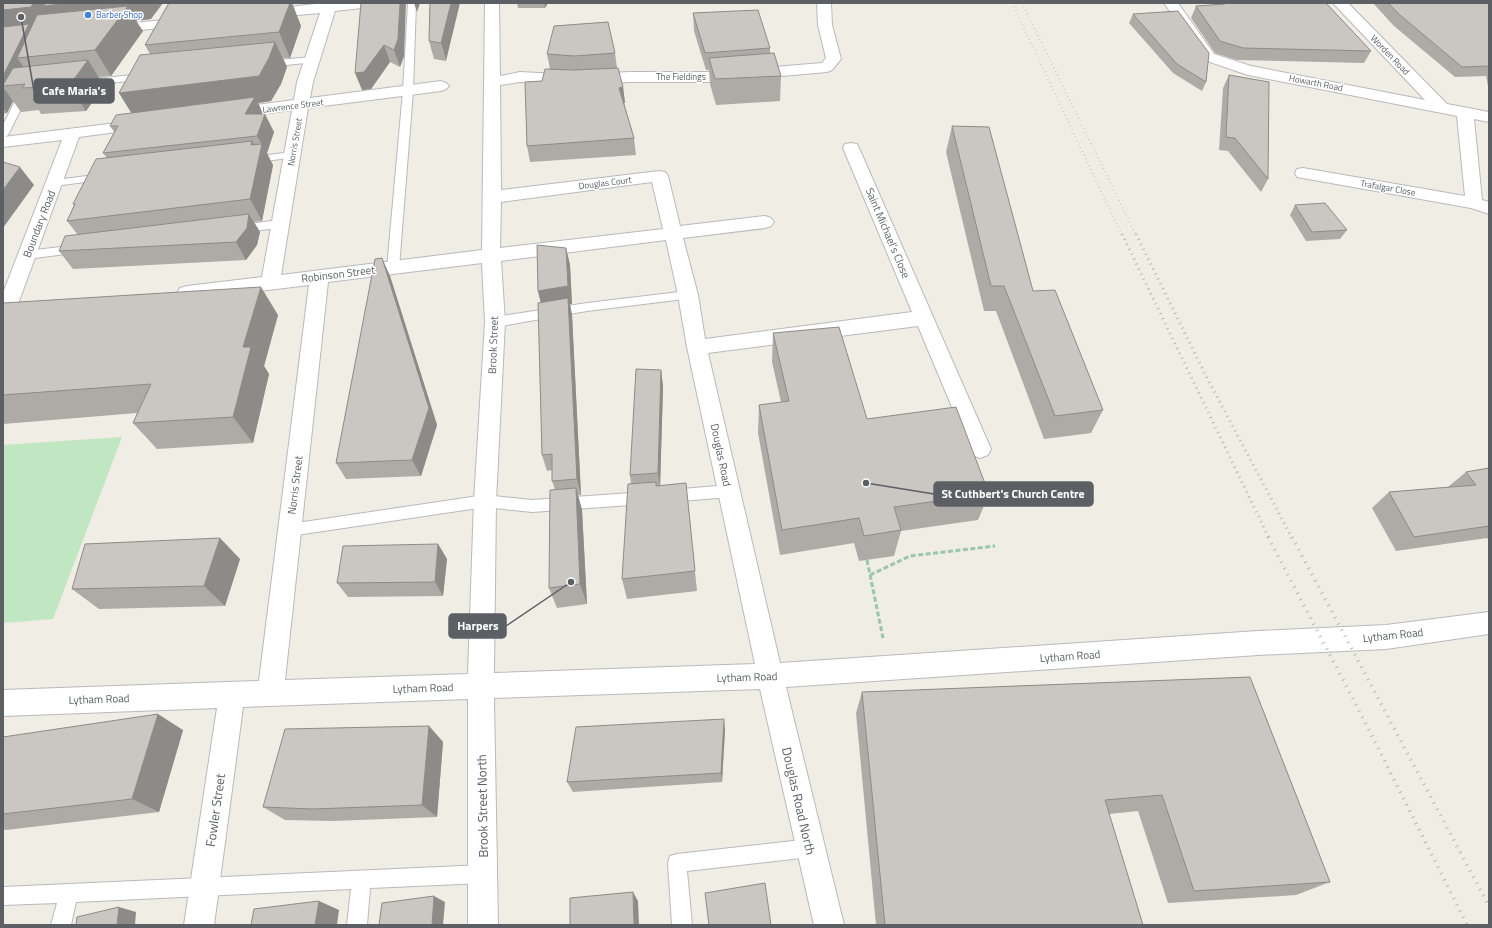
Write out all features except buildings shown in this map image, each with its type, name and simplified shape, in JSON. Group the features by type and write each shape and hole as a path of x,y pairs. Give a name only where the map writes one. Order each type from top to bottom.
{"street":[{"path":"251,15 329,5 371,3"},
{"name":"Brook Street","path":"481,686 485,501 495,322 490,256 492,197 492,3"},
{"name":"The Fieldings","path":"491,82 520,77 577,80 629,77 713,77 827,67 834,59 825,25 824,3"},
{"name":"Howarth Road","path":"1171,3 1209,57 1248,70 1441,106 1489,117"},
{"name":"Worden Road","path":"1340,3 1441,106"},
{"name":"Norris Street","path":"270,283 305,82 329,5"},
{"path":"96,31 204,20"},
{"name":"Lawrence Street","path":"215,116 441,86"},
{"name":"Trafalgar Close","path":"1303,173 1482,205 1465,112"},
{"path":"3,142 152,124"},
{"name":"Boundary Road","path":"9,315 27,255 74,133"},
{"name":"Saint Michael's Close","path":"851,148 980,449"},
{"name":"Douglas Court","path":"492,197 659,176 672,234"},
{"name":"Robinson Street","path":"168,295 765,222"},
{"name":"Douglas Road","path":"672,234 688,295 697,348 770,676"},
{"name":"Norris Street","path":"271,694 319,277"},
{"path":"697,348 924,318"},
{"name":"Lytham Road","path":"3,703 770,676 1258,643 1386,637 1489,623"},
{"name":"Douglas Road North","path":"770,676 829,925"},
{"name":"Brook Street North","path":"481,686 483,925"},
{"name":"Fowler Street","path":"199,925 232,695"}],"lane":[{"path":"393,268 408,91 412,3"},
{"path":"256,65 312,60"},
{"path":"74,84 153,76"},
{"path":"3,135 30,86"},
{"path":"237,162 292,155"},
{"path":"55,183 110,177"},
{"path":"225,231 280,224"},
{"path":"27,255 90,247"},
{"path":"495,322 587,307 688,295"},
{"path":"290,530 485,501 532,506 729,491"},
{"path":"682,925 677,863 810,848"},
{"path":"3,896 483,874"},
{"path":"357,925 362,879"},
{"path":"61,925 69,893"}],"path":[{"path":"870,575 910,556 995,546"},
{"path":"867,560 889,668"}],"green space":[{"path":"122,437 53,619 3,623 3,445"}],"railway":[{"path":"1012,3 1122,235"},
{"path":"1022,3 1136,235"},
{"path":"1122,234 1269,538"},
{"path":"1136,234 1205,374 1292,538"},
{"path":"1268,537 1363,718 1467,925"},
{"path":"1292,537 1489,906"}],"place":[{"name":"Barber Shop","path":"88,15"},
{"name":"Cafe Maria's","path":"21,17"},
{"name":"St Cuthbert's Church Centre","path":"866,483"},
{"name":"Harpers","path":"571,582"}]}
